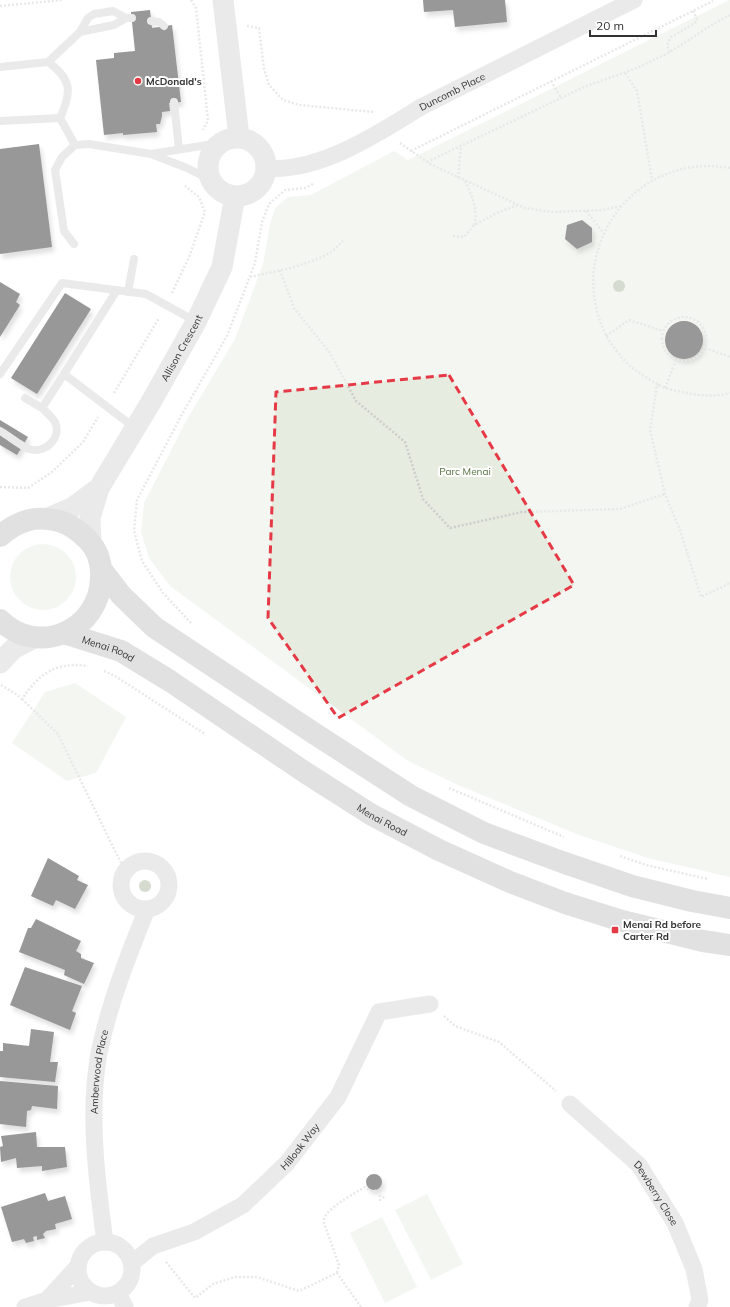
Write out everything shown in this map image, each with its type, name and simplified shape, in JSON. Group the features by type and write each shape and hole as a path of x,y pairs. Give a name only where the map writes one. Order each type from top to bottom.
{"main road":[{"path":"0,513 64,522 79,531 91,543 98,555 101,569 101,589 94,608 81,623 64,633 50,637 36,637 20,633 0,620"},
{"path":"0,536 10,528 38,519"},
{"path":"101,569 121,595 154,627 411,796 484,832 562,862 632,886 692,902 730,908"},
{"name":"Menai Road","path":"64,633 121,651 170,681 300,769 372,815 439,850 510,882 564,904 703,941 730,945"}],"street":[{"path":"224,0 229,140"},
{"name":"Duncomb Place","path":"266,168 281,169 301,166 343,151 389,127 421,107 634,0"},
{"path":"229,140 249,140 260,149 265,158 266,168 264,178 258,187 245,195 235,196 221,191 211,180 208,170 212,151 229,140"},
{"name":"Allison Crescent","path":"91,543 90,518 98,488 135,428 196,322 222,267 235,196"},
{"name":"Allison Crescent","path":"38,519 72,508 98,488"},
{"path":"0,663 14,649 36,637"},
{"path":"145,860 160,866 168,879 169,888 162,902 155,907 147,909 131,905 125,899 122,892 122,877 125,870 131,865 145,860"},
{"name":"Amberwood Place","path":"105,1242 96,1152 95,1102 99,1054 104,1030 124,968 147,909"},
{"name":"Hilloak Way","path":"132,1263 153,1246 194,1232 243,1205 287,1163 338,1097 379,1012 430,1004"},
{"name":"Dewberry Close","path":"570,1104 639,1166 675,1223 694,1269 700,1300 697,1307"},
{"path":"105,1242 114,1243 122,1248 128,1254 132,1263 130,1281 125,1288 121,1300 91,1292 85,1287 78,1274 80,1258 84,1252 90,1246 105,1242"},
{"path":"47,1300 78,1266"},
{"path":"25,1307 47,1300 91,1292"}],"lane":[{"path":"0,67 48,62 80,32 88,18 94,14 113,11 129,18 114,25 80,32"},
{"path":"151,20 159,22 164,26"},
{"path":"48,62 60,71 68,85 67,98 60,118 75,145"},
{"path":"174,102 179,149"},
{"path":"0,121 60,118"},
{"path":"151,154 229,140"},
{"path":"74,244 64,231 55,170 62,157 75,145 89,144 151,154 187,168 211,180"},
{"path":"128,292 134,259"},
{"path":"1,370 62,283 146,294 196,322"},
{"path":"42,408 117,290"},
{"path":"64,374 135,428"},
{"path":"0,430 29,450 47,447 54,440 57,431 54,421 42,408 25,398"}],"path":[{"path":"0,6 63,0"},
{"path":"191,0 196,8 199,27 208,120 202,132"},
{"path":"411,151 713,1"},
{"path":"670,52 668,45 671,37 695,23 697,19 693,11"},
{"path":"426,162 584,87 637,68 670,52 714,23 730,15"},
{"path":"259,28 264,69 269,85 283,100 299,104 381,113"},
{"path":"624,72 637,91 652,180"},
{"path":"551,81 561,98"},
{"path":"396,140 426,162 464,181 525,208 551,212 603,210 620,206"},
{"path":"458,178 462,146"},
{"path":"730,168 709,166 689,167 670,172 652,180 635,192 620,206 604,232 595,257 592,284 596,311 606,336 629,365 665,388 694,395 724,395 730,393"},
{"path":"193,625 163,593 142,561 134,532 137,500 181,416 227,336 250,277 262,222 270,204 285,190 305,188 319,181"},
{"path":"453,236 464,237 474,225 476,219 472,196 464,181"},
{"path":"0,487 28,488 52,472 82,442 106,406 167,305 189,257 205,212 199,197 185,185"},
{"path":"474,225 499,212 518,205"},
{"path":"586,211 604,232"},
{"path":"250,277 312,261 332,251 343,241"},
{"path":"280,270 294,308 330,353 356,401 405,442 423,499 450,528 522,512 620,508 665,494"},
{"path":"685,317 692,318 699,322 703,327 707,341 705,348 701,355 695,359 687,362 676,360 667,354 663,347 663,332 672,320 685,317"},
{"path":"606,336 629,320 663,332"},
{"path":"705,348 730,357"},
{"path":"665,388 676,360"},
{"path":"661,386 658,385 650,430 665,494 680,530 701,597 730,583"},
{"path":"22,699 58,734 125,870"},
{"path":"448,788 564,837"},
{"path":"616,855 646,865 715,881"},
{"path":"430,1004 456,1026 499,1042 570,1104"},
{"path":"153,1246 195,1298 213,1284 235,1277 257,1277 299,1291 337,1273 340,1265 325,1226 325,1216 343,1200 365,1187 370,1191 378,1191 380,1201"},
{"path":"380,1196 385,1198"},
{"path":"337,1273 361,1307"}],"highlighted area":[{"path":"449,375 574,585 338,718 268,618 276,392"}],"green space":[{"name":"Parc Menai","path":"729,0 730,877 648,858 579,835 458,785 408,761 170,586 149,558 141,532 144,503 186,421 235,339 263,264 270,224 275,208 288,197 311,195 394,151 408,160"},
{"path":"43,544 56,546 71,559 74,564 76,577 74,590 61,605 56,608 43,610 30,608 15,595 12,590 10,577 12,564 25,549 30,546"},
{"path":"75,683 126,717 96,773 67,781 12,743 45,692"},
{"path":"427,1194 463,1264 431,1280 395,1210"},
{"path":"382,1217 417,1287 385,1303 350,1233"}],"building":[{"path":"423,0 505,0 507,22 455,27 453,10 424,12"},
{"name":"McDonald's","path":"150,10 152,28 172,25 181,102 169,103 170,111 162,112 160,124 156,124 157,132 104,135 96,60 114,58 114,53 135,51 131,12"},
{"path":"39,144 52,247 0,254 0,149"},
{"path":"582,220 592,228 592,242 577,249 565,239 567,225"},
{"path":"0,282 20,294 16,302 20,305 0,337"},
{"path":"65,293 91,309 37,394 11,378"},
{"path":"680,321 688,321 695,324 700,329 703,340 700,351 695,356 688,359 680,359 673,356 668,351 665,344 665,336 668,329 673,324"},
{"path":"0,420 28,437 17,455 0,445"},
{"path":"48,858 79,876 77,880 88,885 75,909 56,900 53,906 31,896"},
{"path":"36,919 81,941 76,951 81,954 81,958 94,963 84,984 64,975 65,970 19,952 28,928 31,928"},
{"path":"25,967 82,986 72,1011 76,1013 70,1030 10,1005"},
{"path":"31,1029 54,1032 50,1062 58,1062 55,1082 0,1077 0,1051 3,1051 3,1043 29,1046"},
{"path":"0,1081 58,1086 57,1109 32,1106 31,1110 27,1111 26,1127 0,1124"},
{"path":"36,1132 37,1147 65,1147 67,1167 42,1171 42,1166 17,1168 16,1158 1,1162 0,1147 3,1146 1,1136"},
{"path":"374,1174 381,1179 382,1182 377,1189 374,1190 367,1185 366,1182 371,1175"},
{"path":"45,1193 48,1201 65,1196 72,1219 55,1224 56,1229 46,1231 43,1234 45,1238 37,1240 37,1236 33,1237 34,1241 26,1243 24,1239 12,1242 1,1207"}],"place":[{"name":"McDonald's","path":"138,81"},
{"name":"Menai Rd before Carter Rd","path":"615,930"}]}
